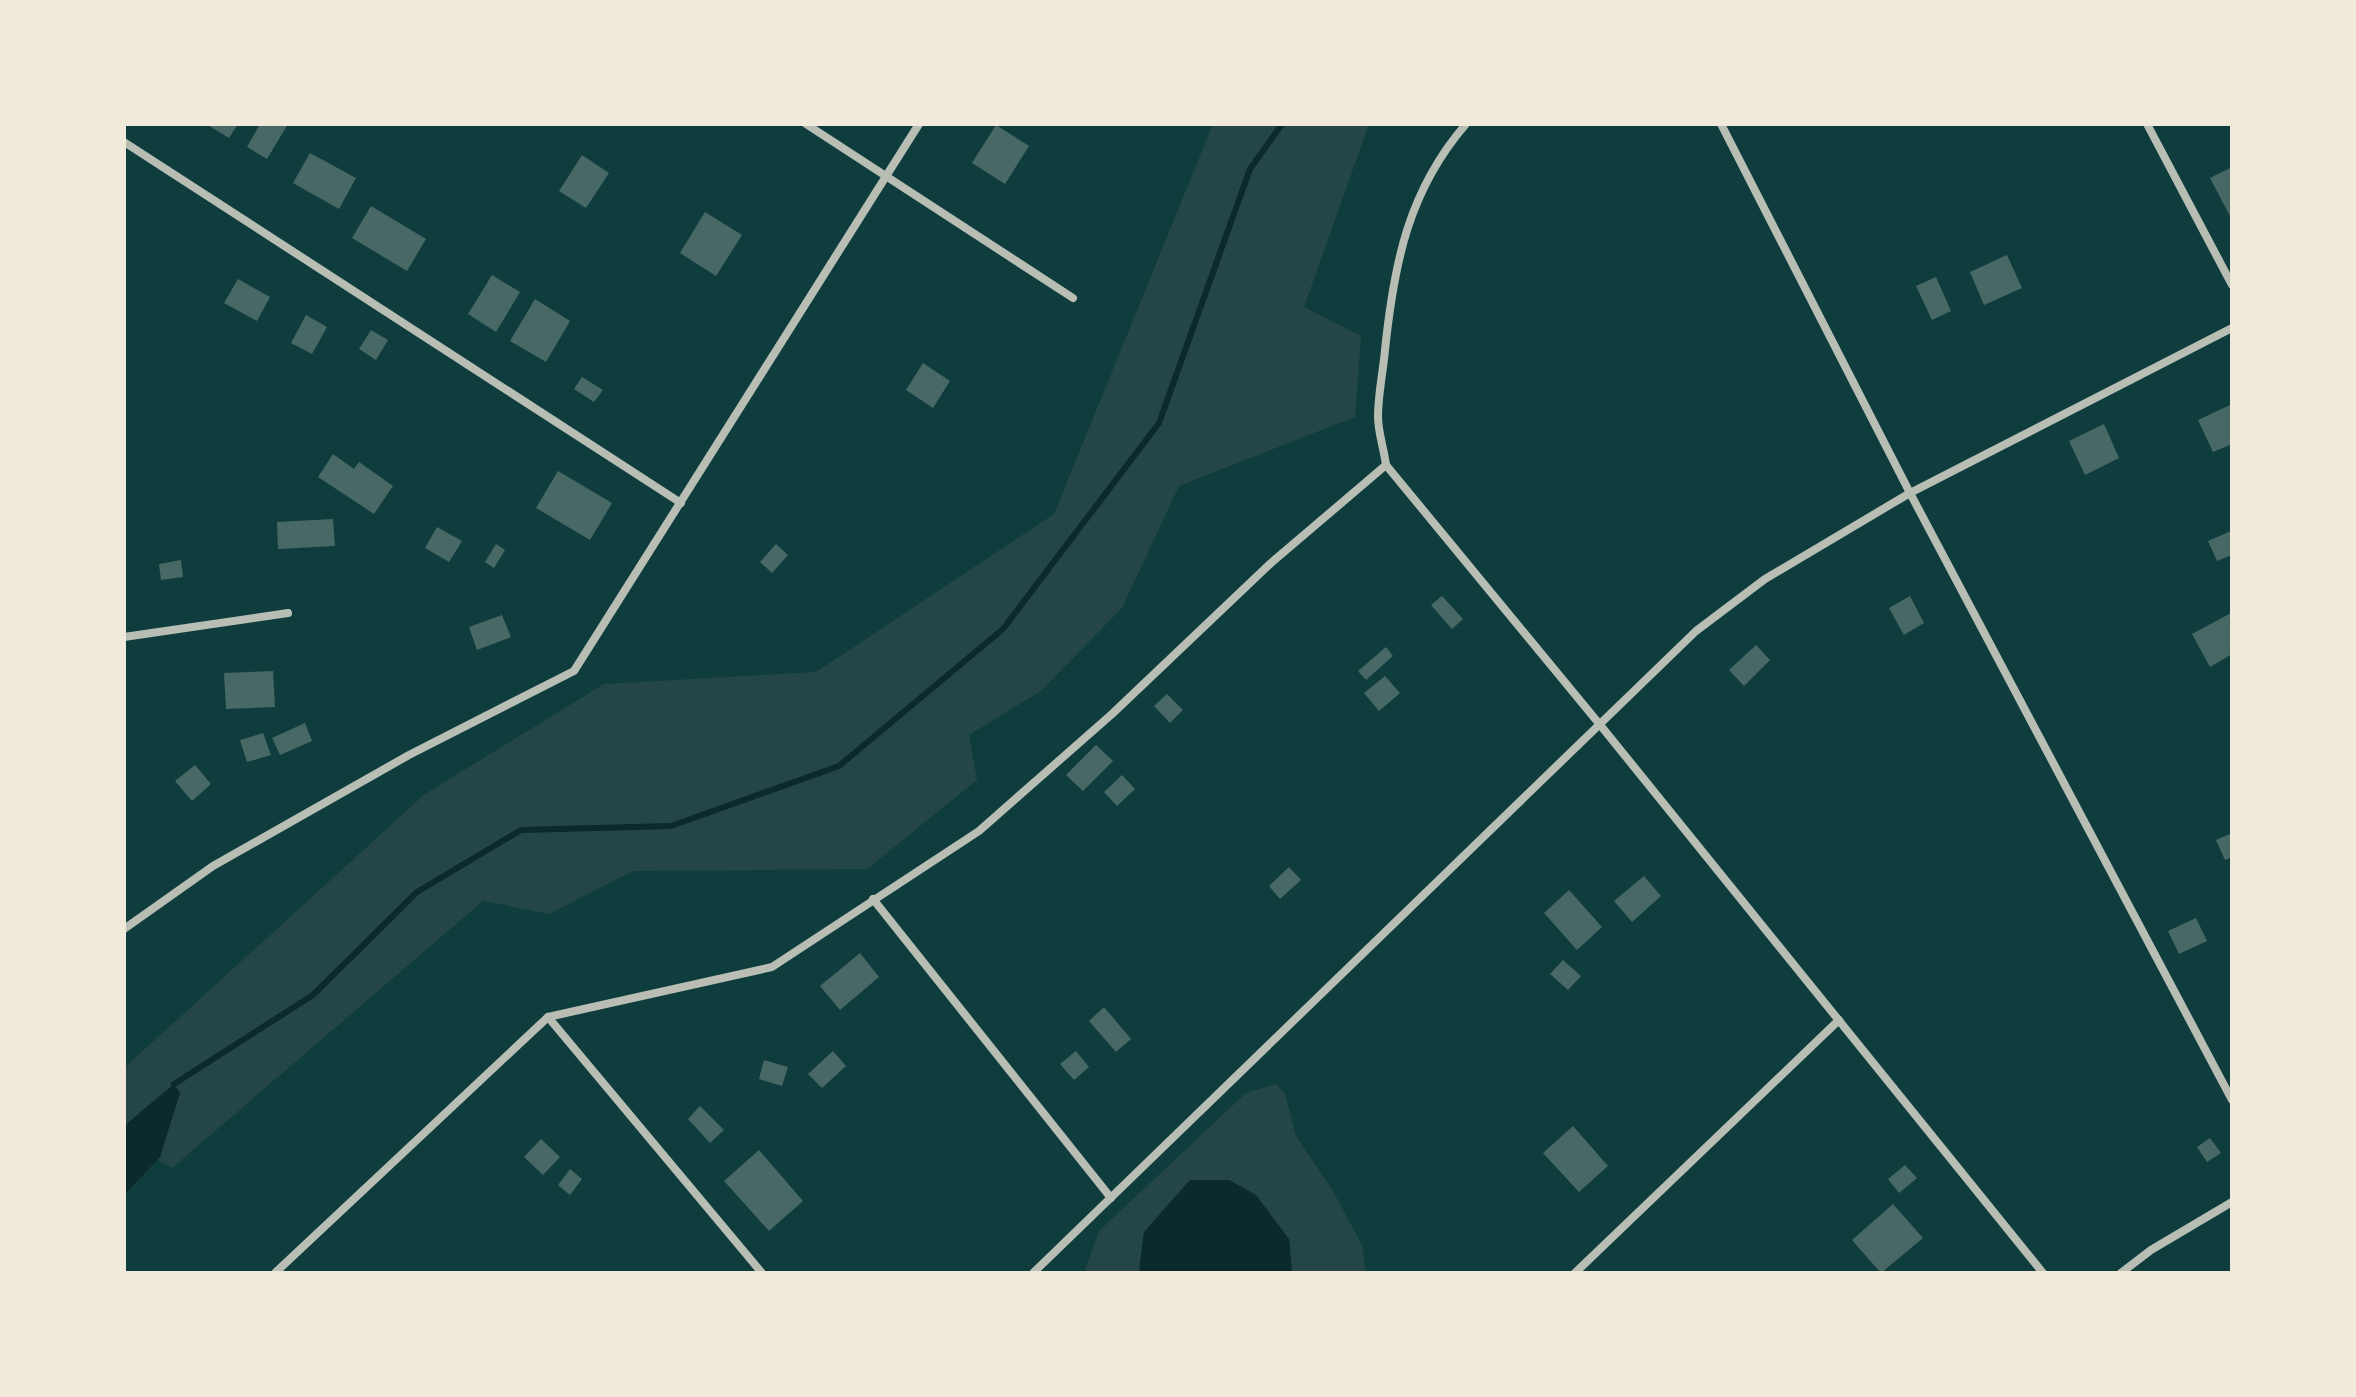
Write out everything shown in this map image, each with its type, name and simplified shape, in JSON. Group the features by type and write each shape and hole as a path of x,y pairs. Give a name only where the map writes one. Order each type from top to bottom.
{"street":[{"path":"806,124 1073,298"},
{"path":"124,929 213,866 409,755 574,671 919,124"},
{"path":"1466,124 1450,142 1421,190 1398,253 1378,418 1386,465 2043,1273"},
{"path":"1721,124 1910,493 2232,1100"},
{"path":"2147,124 2232,285"},
{"path":"124,142 681,503"},
{"path":"1033,1273 1696,631 1765,579 1910,493 2232,328"},
{"path":"275,1273 548,1017 772,967 979,831 1112,714 1271,563 1386,465"},
{"path":"124,637 288,613"},
{"path":"873,899 1111,1198"},
{"path":"548,1017 762,1273"},
{"path":"1575,1273 1839,1020"},
{"path":"2121,1273 2151,1250 2232,1202"}],"shaded area":[{"path":"1213,124 1369,124 1304,307 1361,336 1355,417 1179,486 1122,608 1041,691 969,735 977,780 867,869 633,871 549,914 483,901 172,1168 124,1141 124,1068 425,794 604,684 816,672 1054,514"},
{"path":"174,1084 180,1093 160,1157 124,1195 124,1126"},
{"path":"1275,1084 1285,1093 1296,1136 1333,1191 1362,1245 1366,1273 1292,1273 1289,1239 1229,1180 1191,1180 1144,1232 1139,1273 1084,1273 1099,1231 1246,1093"},
{"path":"1190,1180 1229,1180 1256,1195 1289,1239 1292,1273 1139,1273 1144,1232"}],"building":[{"path":"206,124 238,124 229,138"},
{"path":"260,124 288,124 267,159 247,147"},
{"path":"996,125 1029,146 1005,184 972,163"},
{"path":"310,153 356,178 339,209 293,183"},
{"path":"582,155 609,173 586,208 559,191"},
{"path":"2232,167 2232,220 2210,178"},
{"path":"371,206 426,239 407,271 352,238"},
{"path":"705,212 742,235 716,276 680,253"},
{"path":"2007,255 2022,288 1984,305 1970,272"},
{"path":"492,275 520,292 496,332 468,314"},
{"path":"1936,277 1951,311 1932,320 1916,286"},
{"path":"238,279 270,297 257,321 224,303"},
{"path":"535,299 570,321 546,362 510,341"},
{"path":"306,315 327,327 312,354 291,343"},
{"path":"371,330 388,340 376,360 359,349"},
{"path":"923,363 950,381 933,408 906,390"},
{"path":"582,377 603,390 594,402 574,389"},
{"path":"2230,405 2232,444 2213,452 2198,420"},
{"path":"2104,424 2119,458 2085,475 2069,441"},
{"path":"333,454 354,469 359,462 393,486 374,514 318,477"},
{"path":"558,471 612,503 590,540 536,508"},
{"path":"333,519 335,546 278,549 277,522"},
{"path":"437,527 462,541 449,562 425,548"},
{"path":"2231,531 2232,555 2217,561 2208,541"},
{"path":"496,544 505,550 494,568 485,562"},
{"path":"776,544 788,555 772,573 760,562"},
{"path":"181,560 183,577 161,580 159,564"},
{"path":"1442,596 1463,619 1452,629 1431,605"},
{"path":"1910,596 1924,623 1904,635 1889,608"},
{"path":"2231,613 2232,654 2210,667 2192,634"},
{"path":"502,615 511,637 477,650 469,627"},
{"path":"1756,645 1770,660 1744,686 1729,670"},
{"path":"1386,647 1393,656 1366,680 1358,671"},
{"path":"273,671 275,707 226,709 224,673"},
{"path":"1385,676 1400,693 1379,711 1364,693"},
{"path":"1167,694 1183,710 1170,723 1154,706"},
{"path":"305,723 312,741 280,755 272,738"},
{"path":"263,733 271,755 247,762 240,740"},
{"path":"1096,745 1113,761 1083,791 1066,775"},
{"path":"195,765 211,784 192,801 175,781"},
{"path":"1122,775 1135,789 1117,806 1104,792"},
{"path":"2232,833 2232,857 2225,860 2216,840"},
{"path":"1289,867 1301,880 1280,899 1269,886"},
{"path":"1644,876 1661,896 1632,922 1614,901"},
{"path":"1569,890 1602,927 1577,950 1544,913"},
{"path":"2196,918 2207,941 2179,954 2168,931"},
{"path":"860,953 879,977 840,1010 820,986"},
{"path":"1563,960 1581,976 1568,990 1550,974"},
{"path":"1104,1007 1131,1039 1116,1052 1089,1021"},
{"path":"833,1051 846,1066 822,1088 808,1074"},
{"path":"1076,1051 1089,1067 1074,1080 1060,1064"},
{"path":"764,1060 788,1067 782,1086 759,1079"},
{"path":"700,1106 724,1130 710,1143 688,1119"},
{"path":"1573,1126 1608,1166 1579,1192 1543,1153"},
{"path":"2210,1138 2221,1153 2207,1162 2197,1147"},
{"path":"541,1139 560,1157 543,1175 524,1157"},
{"path":"759,1150 803,1201 769,1231 724,1181"},
{"path":"1905,1165 1917,1178 1899,1193 1888,1179"},
{"path":"570,1169 582,1179 570,1195 558,1185"},
{"path":"1893,1204 1923,1238 1881,1273 1852,1240"}],"waterway":[{"path":"174,1084 313,995 417,892 521,830 671,826 839,766 1003,629 1159,423 1250,169 1282,124"}]}
